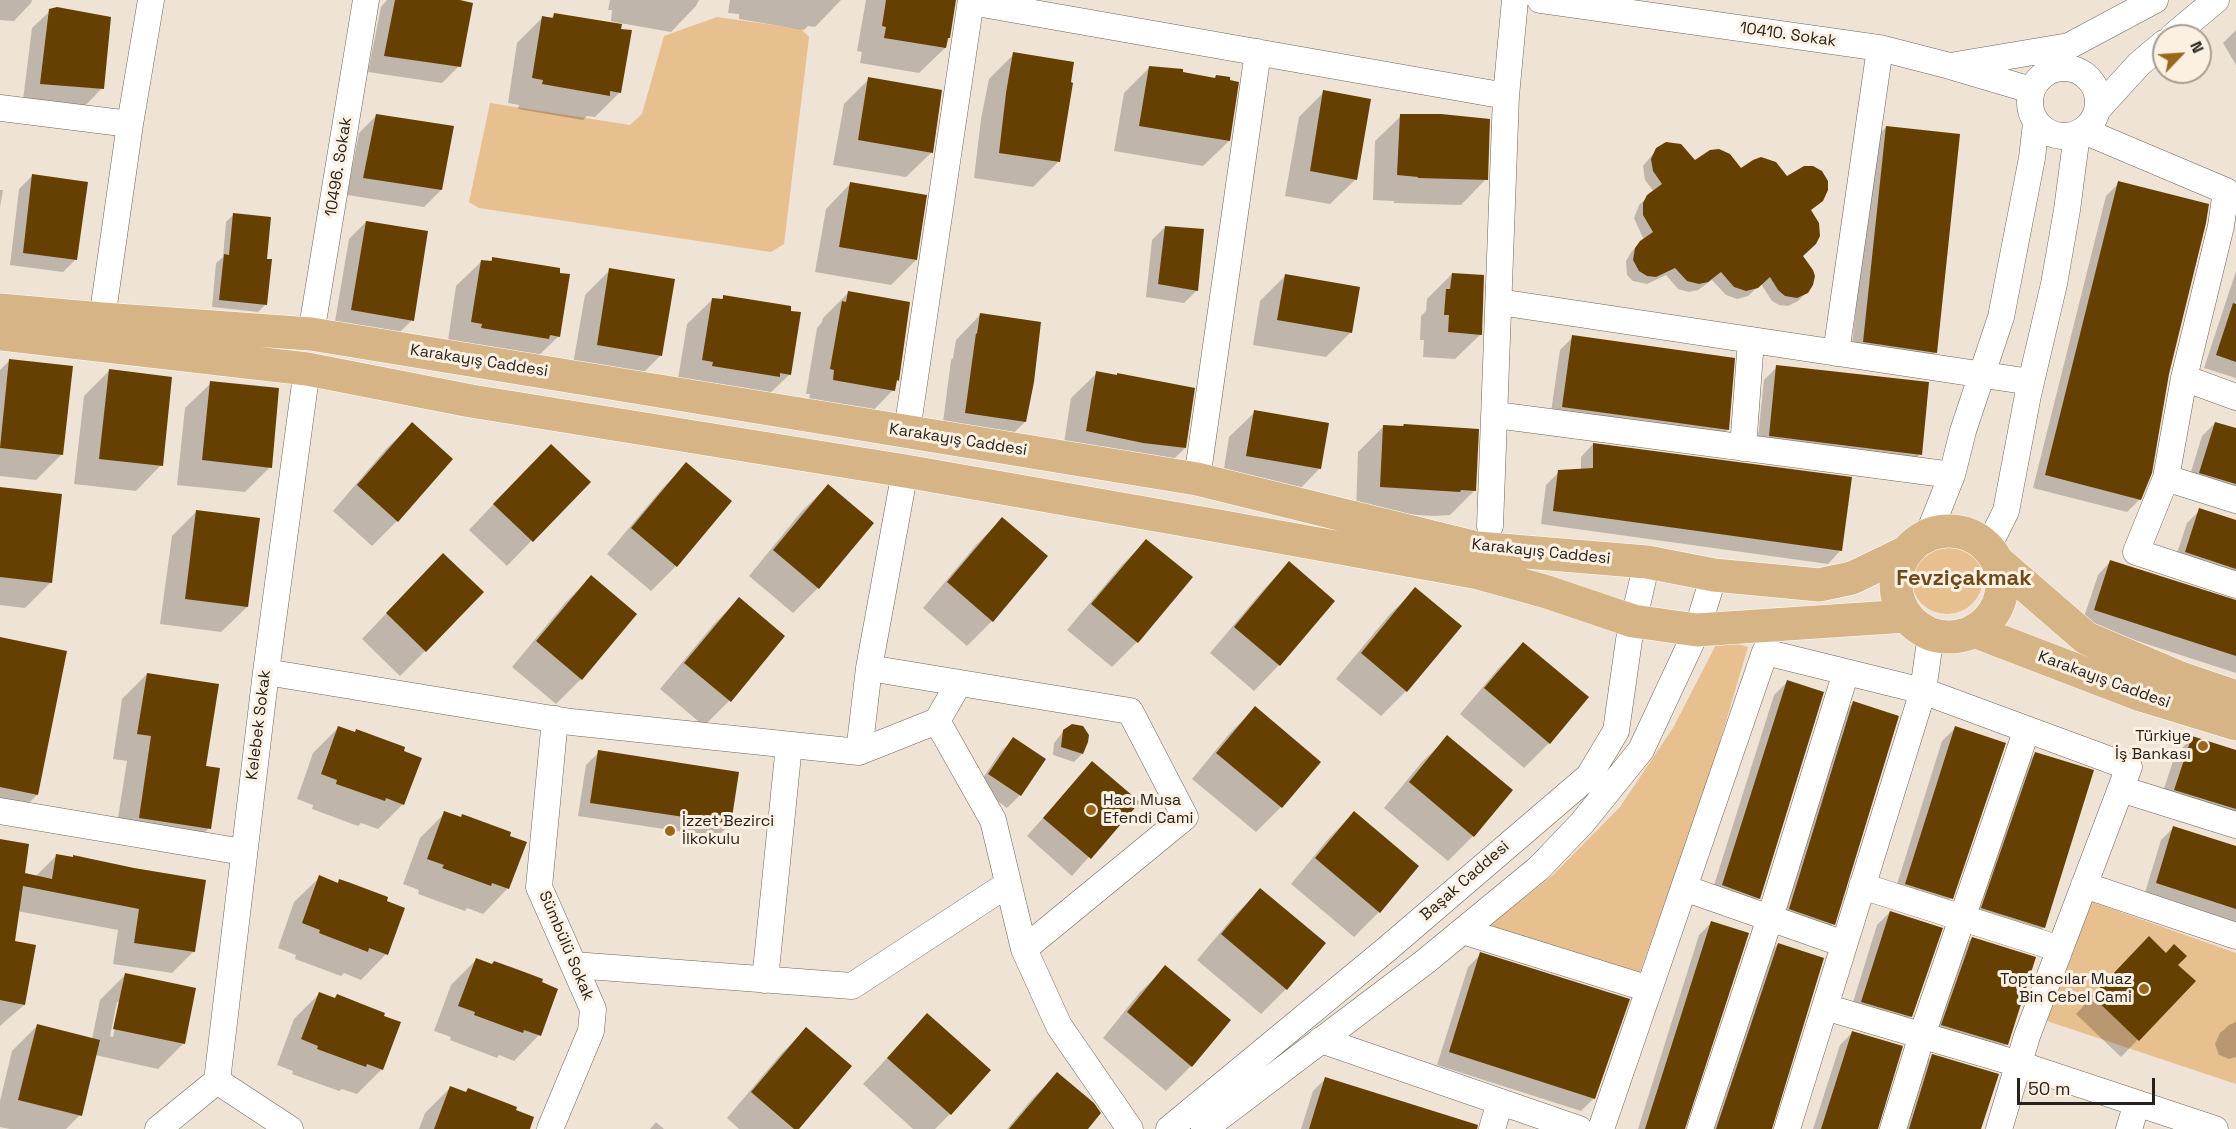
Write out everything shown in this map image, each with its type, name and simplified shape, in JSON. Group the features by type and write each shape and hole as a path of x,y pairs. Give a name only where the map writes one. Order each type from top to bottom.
{"main road":[{"name":"Karakayış Caddesi","path":"0,310 311,334 1197,479 1477,548 1647,562 1714,575 1819,585 1852,578 1917,543"},
{"name":"Karakayış Caddesi","path":"0,334 307,369 471,401 905,471 1479,573 1547,592 1633,621 1696,630 1919,625"},
{"path":"1944,531 1960,532 1975,537 1992,554 2001,576 2002,593 1987,621 1974,631 1953,636 1919,625 1899,600 1896,582 1899,565 1917,543 1944,531"},
{"name":"Karakayış Caddesi","path":"1992,554 2085,638 2178,677 2236,697"},
{"name":"Karakayış Caddesi","path":"1974,631 2141,695 2236,724"}],"street":[{"path":"102,319 130,124 152,0"},
{"name":"10496. Sokak","path":"311,334 366,0"},
{"path":"1490,526 1496,415 1506,96 1515,0"},
{"name":"10410. Sokak","path":"1540,0 1880,48 1950,66 2038,82"},
{"path":"1950,66 2069,46 2155,0"},
{"path":"2187,24 2216,0"},
{"path":"907,431 971,1 1506,96"},
{"path":"2038,82 2057,68 2079,71 2095,87 2098,109 2094,120 2081,133 2066,137 2044,130 2036,123 2031,112 2038,82 2069,46"},
{"path":"1836,352 1880,48"},
{"path":"1197,479 1258,52"},
{"path":"2098,109 2152,53"},
{"path":"0,108 130,124"},
{"path":"1917,543 1952,475 2001,317 2032,158 2036,123"},
{"path":"2081,133 2226,191 2229,228 2184,378 2166,478 2136,552 2236,585"},
{"path":"1992,554 2006,511 2031,382 2054,284 2081,133"},
{"path":"1499,302 2031,382"},
{"path":"1743,448 1751,340"},
{"name":"Kelebek Sokak","path":"217,1081 243,852 307,369"},
{"path":"2184,378 2236,397"},
{"path":"1496,415 1952,475"},
{"path":"860,752 869,668 905,471"},
{"path":"2166,478 2236,500"},
{"name":"Başak Caddesi","path":"1169,1129 1387,949 1588,776 1616,731 1633,621 1647,562"},
{"path":"1204,1129 1463,931 1539,868 1582,823 1641,750 1696,630 1714,575"},
{"path":"1786,1129 1923,691 1919,625"},
{"path":"1601,1129 1765,652 1923,691 2129,767 2060,949 2019,1064 1999,1129"},
{"path":"869,668 1130,711 1185,817 1024,949"},
{"path":"266,672 555,719 860,752 937,721 959,683"},
{"path":"1700,1129 1770,918 1846,672"},
{"name":"Sümbülü Sokak","path":"550,1129 591,1031 593,1009 539,887 555,719"},
{"path":"937,721 993,820 1024,949 1059,1026 1130,1129"},
{"path":"1893,1129 1922,1035 2027,729"},
{"path":"765,980 789,745"},
{"path":"2121,789 2236,825"},
{"path":"0,811 243,852"},
{"path":"574,965 852,986 1008,885"},
{"path":"2084,885 2236,936"},
{"path":"1862,886 2060,949"},
{"path":"1684,888 1844,944"},
{"path":"1463,931 1649,989"},
{"path":"1826,1007 2019,1064 2215,1129"},
{"path":"1321,1040 1579,1129"},
{"path":"158,1129 217,1081 290,1129"},
{"path":"1492,1129 1500,1102"},
{"path":"2129,1129 2138,1103"}],"shaded area":[{"path":"717,17 801,29 809,37 784,244 771,252 479,208 469,202 490,103 630,125 642,114 664,36"},
{"path":"1947,542 1967,548 1977,558 1983,578 1977,598 1967,608 1947,614 1927,608 1917,598 1911,578 1917,558 1927,548"},
{"path":"1719,639 1748,647 1710,775 1639,975 1488,927 1553,875 1620,807 1673,728"},
{"path":"2092,902 2236,953 2236,1084 2047,1021"}],"building":[{"path":"395,0 460,0 473,3 461,67 384,56"},
{"path":"886,0 956,0 950,38 948,38 946,48 884,38 886,27 882,26"},
{"path":"57,7 111,17 104,89 40,84 49,9"},
{"path":"554,13 622,24 621,29 632,30 621,93 610,91 610,96 542,84 543,80 532,78 542,16 553,18"},
{"path":"1013,52 1074,62 1071,82 1073,83 1060,162 999,153"},
{"path":"1149,66 1183,69 1183,72 1215,78 1216,75 1230,77 1230,80 1239,82 1230,141 1139,126"},
{"path":"868,77 942,90 933,153 858,140"},
{"path":"1323,90 1371,99 1357,180 1310,171"},
{"path":"376,114 454,126 442,190 363,178"},
{"path":"1400,114 1441,114 1490,119 1488,180 1418,178 1397,175"},
{"path":"1886,126 1960,134 1937,353 1863,342"},
{"path":"1666,142 1681,144 1695,160 1710,150 1719,149 1730,154 1741,168 1761,157 1776,162 1787,176 1804,166 1813,166 1822,171 1828,181 1828,190 1823,201 1811,210 1819,223 1820,236 1816,244 1803,256 1815,276 1808,293 1797,298 1785,296 1770,277 1758,288 1746,291 1734,287 1721,272 1708,282 1699,284 1687,281 1675,268 1656,277 1647,276 1639,271 1633,260 1635,248 1640,241 1653,232 1643,215 1643,203 1647,195 1662,184 1653,171 1651,159 1656,148"},
{"path":"32,174 88,182 77,260 23,253"},
{"path":"2118,181 2209,204 2169,374 2152,473 2141,500 2045,475"},
{"path":"850,182 927,195 917,260 839,247"},
{"path":"233,213 271,217 267,259 272,259 267,305 219,300 224,254 229,255"},
{"path":"366,221 428,231 414,321 351,310"},
{"path":"1165,226 1204,229 1198,291 1158,284"},
{"path":"492,257 560,268 560,273 570,274 560,337 550,335 549,339 481,328 482,324 471,322 481,260 492,261"},
{"path":"609,268 675,279 662,356 597,345"},
{"path":"1452,273 1484,275 1482,335 1448,332 1449,315 1444,315 1446,289 1450,289"},
{"path":"1285,274 1360,287 1352,333 1277,320"},
{"path":"848,291 910,302 899,381 897,380 895,391 833,380 834,370 830,369 842,301 846,302"},
{"path":"723,295 791,306 791,311 801,312 791,375 780,373 780,377 712,366 713,362 702,360 712,298 723,299"},
{"path":"2233,303 2236,304 2236,362 2216,355"},
{"path":"980,313 1041,322 1034,382 1026,422 965,413"},
{"path":"1572,335 1735,358 1729,430 1562,407"},
{"path":"9,359 73,366 63,455 0,448"},
{"path":"1776,365 1929,382 1922,455 1769,436"},
{"path":"109,369 172,377 163,466 99,459"},
{"path":"1096,371 1195,388 1186,448 1143,443 1086,431"},
{"path":"210,381 279,388 272,468 202,460"},
{"path":"1254,410 1329,423 1321,469 1246,456"},
{"path":"412,422 453,459 398,522 357,485"},
{"path":"2215,422 2236,428 2236,484 2199,473"},
{"path":"1404,424 1479,429 1476,491 1380,487 1383,425 1403,426"},
{"path":"1593,443 1852,477 1842,551 1553,511 1558,470 1593,468"},
{"path":"551,444 591,482 533,542 493,504"},
{"path":"686,462 732,501 677,567 631,528"},
{"path":"828,484 874,523 819,589 773,550"},
{"path":"0,487 62,494 52,583 0,577"},
{"path":"2199,508 2236,520 2236,569 2185,552"},
{"path":"196,510 260,518 248,607 185,599"},
{"path":"1002,517 1048,556 993,622 947,582"},
{"path":"1146,539 1193,577 1138,643 1091,604"},
{"path":"443,553 484,592 426,652 386,613"},
{"path":"2110,560 2236,600 2236,656 2094,610"},
{"path":"1289,561 1335,601 1280,666 1234,627"},
{"path":"591,575 637,614 582,680 536,641"},
{"path":"1415,587 1462,626 1407,692 1361,653"},
{"path":"739,597 785,636 731,702 684,663"},
{"path":"0,637 67,651 38,795 0,787"},
{"path":"1523,642 1589,697 1550,744 1484,688"},
{"path":"147,673 219,684 206,766 220,768 211,829 139,818 151,736 137,734"},
{"path":"1787,680 1824,692 1760,899 1722,885"},
{"path":"1853,701 1899,716 1835,925 1789,909"},
{"path":"1255,706 1321,762 1282,808 1216,753"},
{"path":"1072,724 1083,726 1089,735 1083,754 1061,747 1063,730"},
{"path":"338,726 355,732 356,729 405,747 404,751 422,758 404,805 336,784 337,780 321,774"},
{"path":"1955,726 2006,743 1953,899 1905,884"},
{"path":"1447,735 1513,790 1474,837 1409,782"},
{"path":"2192,736 2236,750 2236,809 2174,790"},
{"path":"1013,737 1046,759 1021,796 988,774"},
{"path":"598,750 739,772 731,824 590,803"},
{"path":"2035,752 2094,770 2045,928 1981,908"},
{"name":"Hacı Musa Efendi Cami","path":"1092,761 1140,802 1091,859 1043,818"},
{"path":"444,811 461,817 462,814 511,832 510,836 527,842 509,889 492,883 491,886 442,868 444,865 427,859"},
{"path":"1354,811 1419,866 1380,913 1315,858"},
{"path":"2173,826 2236,846 2236,909 2156,883"},
{"path":"0,839 29,844 25,873 52,879 56,854 73,857 73,855 206,880 195,952 134,943 139,909 23,886 15,941 36,945 25,1005 0,1000"},
{"path":"319,875 338,883 339,879 388,897 387,901 405,908 388,955 369,948 368,952 319,933 320,930 302,923"},
{"path":"1260,888 1326,943 1287,990 1221,934"},
{"path":"1890,911 1943,928 1912,1017 1861,1002"},
{"path":"1711,921 1749,933 1685,1129 1645,1129"},
{"name":"Toptancılar Muaz Bin Cebel Cami","path":"2149,936 2166,953 2174,944 2187,956 2178,965 2196,981 2139,1041 2092,996"},
{"path":"1972,937 2036,957 2008,1045 1941,1025"},
{"path":"1778,943 1824,958 1772,1129 1716,1129"},
{"path":"1480,952 1630,999 1595,1099 1449,1052"},
{"path":"476,958 492,964 494,961 543,979 542,982 558,989 541,1036 524,1030 523,1033 474,1015 475,1012 458,1006"},
{"path":"1165,965 1231,1020 1192,1067 1127,1012"},
{"path":"125,973 196,988 185,1044 113,1029"},
{"path":"319,992 335,998 337,994 385,1013 384,1016 401,1022 383,1070 367,1064 366,1067 317,1049 318,1046 301,1039"},
{"path":"927,1013 991,1070 951,1115 887,1058"},
{"path":"37,1024 100,1040 82,1116 18,1100"},
{"path":"806,1027 852,1066 799,1129 794,1129 751,1092"},
{"path":"1852,1031 1903,1046 1878,1129 1821,1129"},
{"path":"1932,1054 1999,1074 1981,1129 1909,1129"},
{"path":"1057,1072 1094,1103 1101,1113 1088,1129 1009,1129"},
{"path":"1325,1077 1478,1125 1477,1129 1309,1129"},
{"path":"450,1086 466,1092 468,1088 517,1107 516,1110 534,1117 530,1129 434,1129"}],"place":[{"name":"Türkiye İş Bankası","path":"2203,746"},
{"name":"Hacı Musa Efendi Cami","path":"1091,810"},
{"name":"İzzet Bezirci İlkokulu","path":"670,831"},
{"name":"Toptancılar Muaz Bin Cebel Cami","path":"2144,989"}],"district":[{"name":"Fevziçakmak","path":"1964,579"}]}
